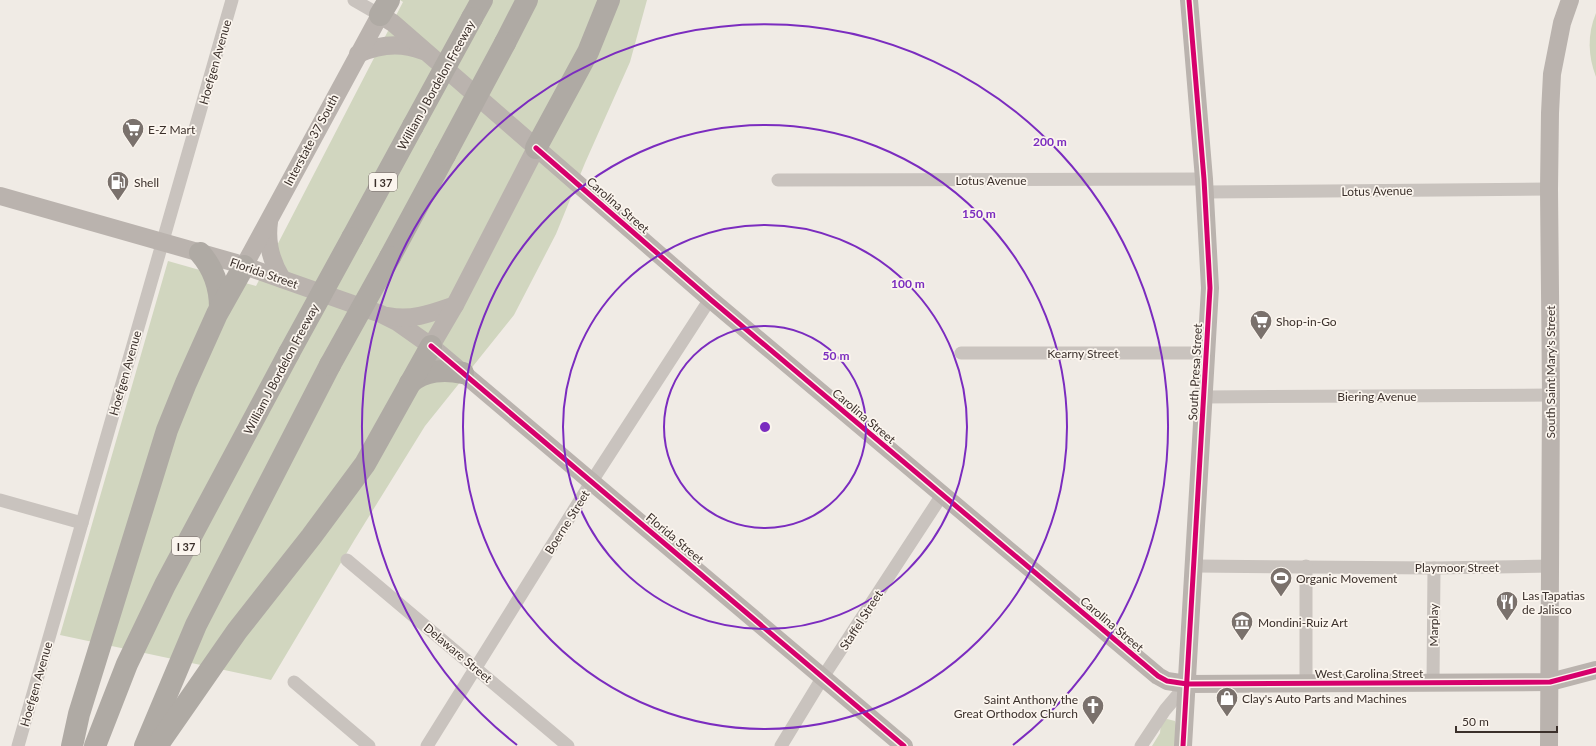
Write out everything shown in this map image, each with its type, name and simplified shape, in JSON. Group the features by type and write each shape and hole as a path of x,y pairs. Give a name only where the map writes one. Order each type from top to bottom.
{"highway":[{"path":"145,746 196,625 330,365 390,257 527,0"},
{"path":"536,148 588,52 609,0"},
{"name":"William J Bordelon Freeway","path":"95,746 127,664 165,585 289,353 477,9"},
{"path":"200,253 216,278 219,289 220,308"},
{"path":"72,746 86,691 167,430 186,383 220,308 244,266"},
{"path":"157,746 237,631 365,464 431,346"},
{"path":"410,383 415,379 431,372 452,371 463,373"}],"street":[{"name":"Hoefgen Avenue","path":"18,746 232,0"},
{"name":"Carolina Street","path":"354,0 384,7 393,23 426,52 710,299 942,496 1158,676 1167,681 1187,684"},
{"name":"South Presa Street","path":"1183,746 1195,566 1210,288 1204,186 1189,0"},
{"name":"South Saint Mary's Street","path":"1549,746 1551,566 1550,113 1552,74 1562,23 1570,0"},
{"name":"Interstate 37 South","path":"244,266 384,7"},
{"path":"358,54 387,45 407,46 426,52"},
{"path":"431,346 455,305 536,148"},
{"name":"Lotus Avenue","path":"778,180 1549,189"},
{"name":"Florida Street","path":"0,196 244,266 381,314 397,322 431,346 904,746"},
{"path":"269,220 269,247 272,258 282,279"},
{"name":"Boerne Street","path":"427,746 592,481 710,299"},
{"path":"381,314 406,318 418,317 455,305"},
{"name":"Kearny Street","path":"961,353 1206,353"},
{"name":"Biering Avenue","path":"1204,397 1551,395"},
{"name":"Staffel Street","path":"781,746 823,677 942,496"},
{"path":"0,500 82,523"},
{"name":"Delaware Street","path":"346,560 568,746"},
{"name":"Playmoor Street","path":"1195,566 1434,568 1551,566"},
{"path":"1306,566 1306,683"},
{"name":"Marplay","path":"1433,683 1434,568"},
{"name":"West Carolina Street","path":"1187,684 1550,682 1596,670"},
{"path":"294,682 369,746"},
{"path":"1141,746 1165,710 1187,684"}],"green space":[{"path":"400,0 647,0 630,62 585,163 556,234 514,315 425,426 355,539 271,680 60,635 168,261 256,286 403,2"},
{"path":"1596,13 1596,77 1591,61 1590,37"},
{"path":"1167,719 1175,721 1175,746 1152,746 1160,733 1161,723"}],"cycle path":[{"path":"1183,746 1210,288 1204,179 1189,0"},
{"path":"536,148 710,299 1158,676 1167,681 1187,684 1550,682 1596,670"},
{"path":"431,346 904,746"}],"place":[{"name":"E-Z Mart","path":"133,148"},
{"name":"Shell","path":"118,202"},
{"name":"Shop-in-Go","path":"1261,340"},
{"name":"Organic Movement","path":"1281,598"},
{"name":"Las Tapatias de Jalisco","path":"1507,622"},
{"name":"Mondini-Ruiz Art","path":"1242,642"},
{"name":"Clay's Auto Parts and Machines","path":"1227,718"},
{"name":"Saint Anthony the Great Orthodox Church","path":"1093,726"}]}
